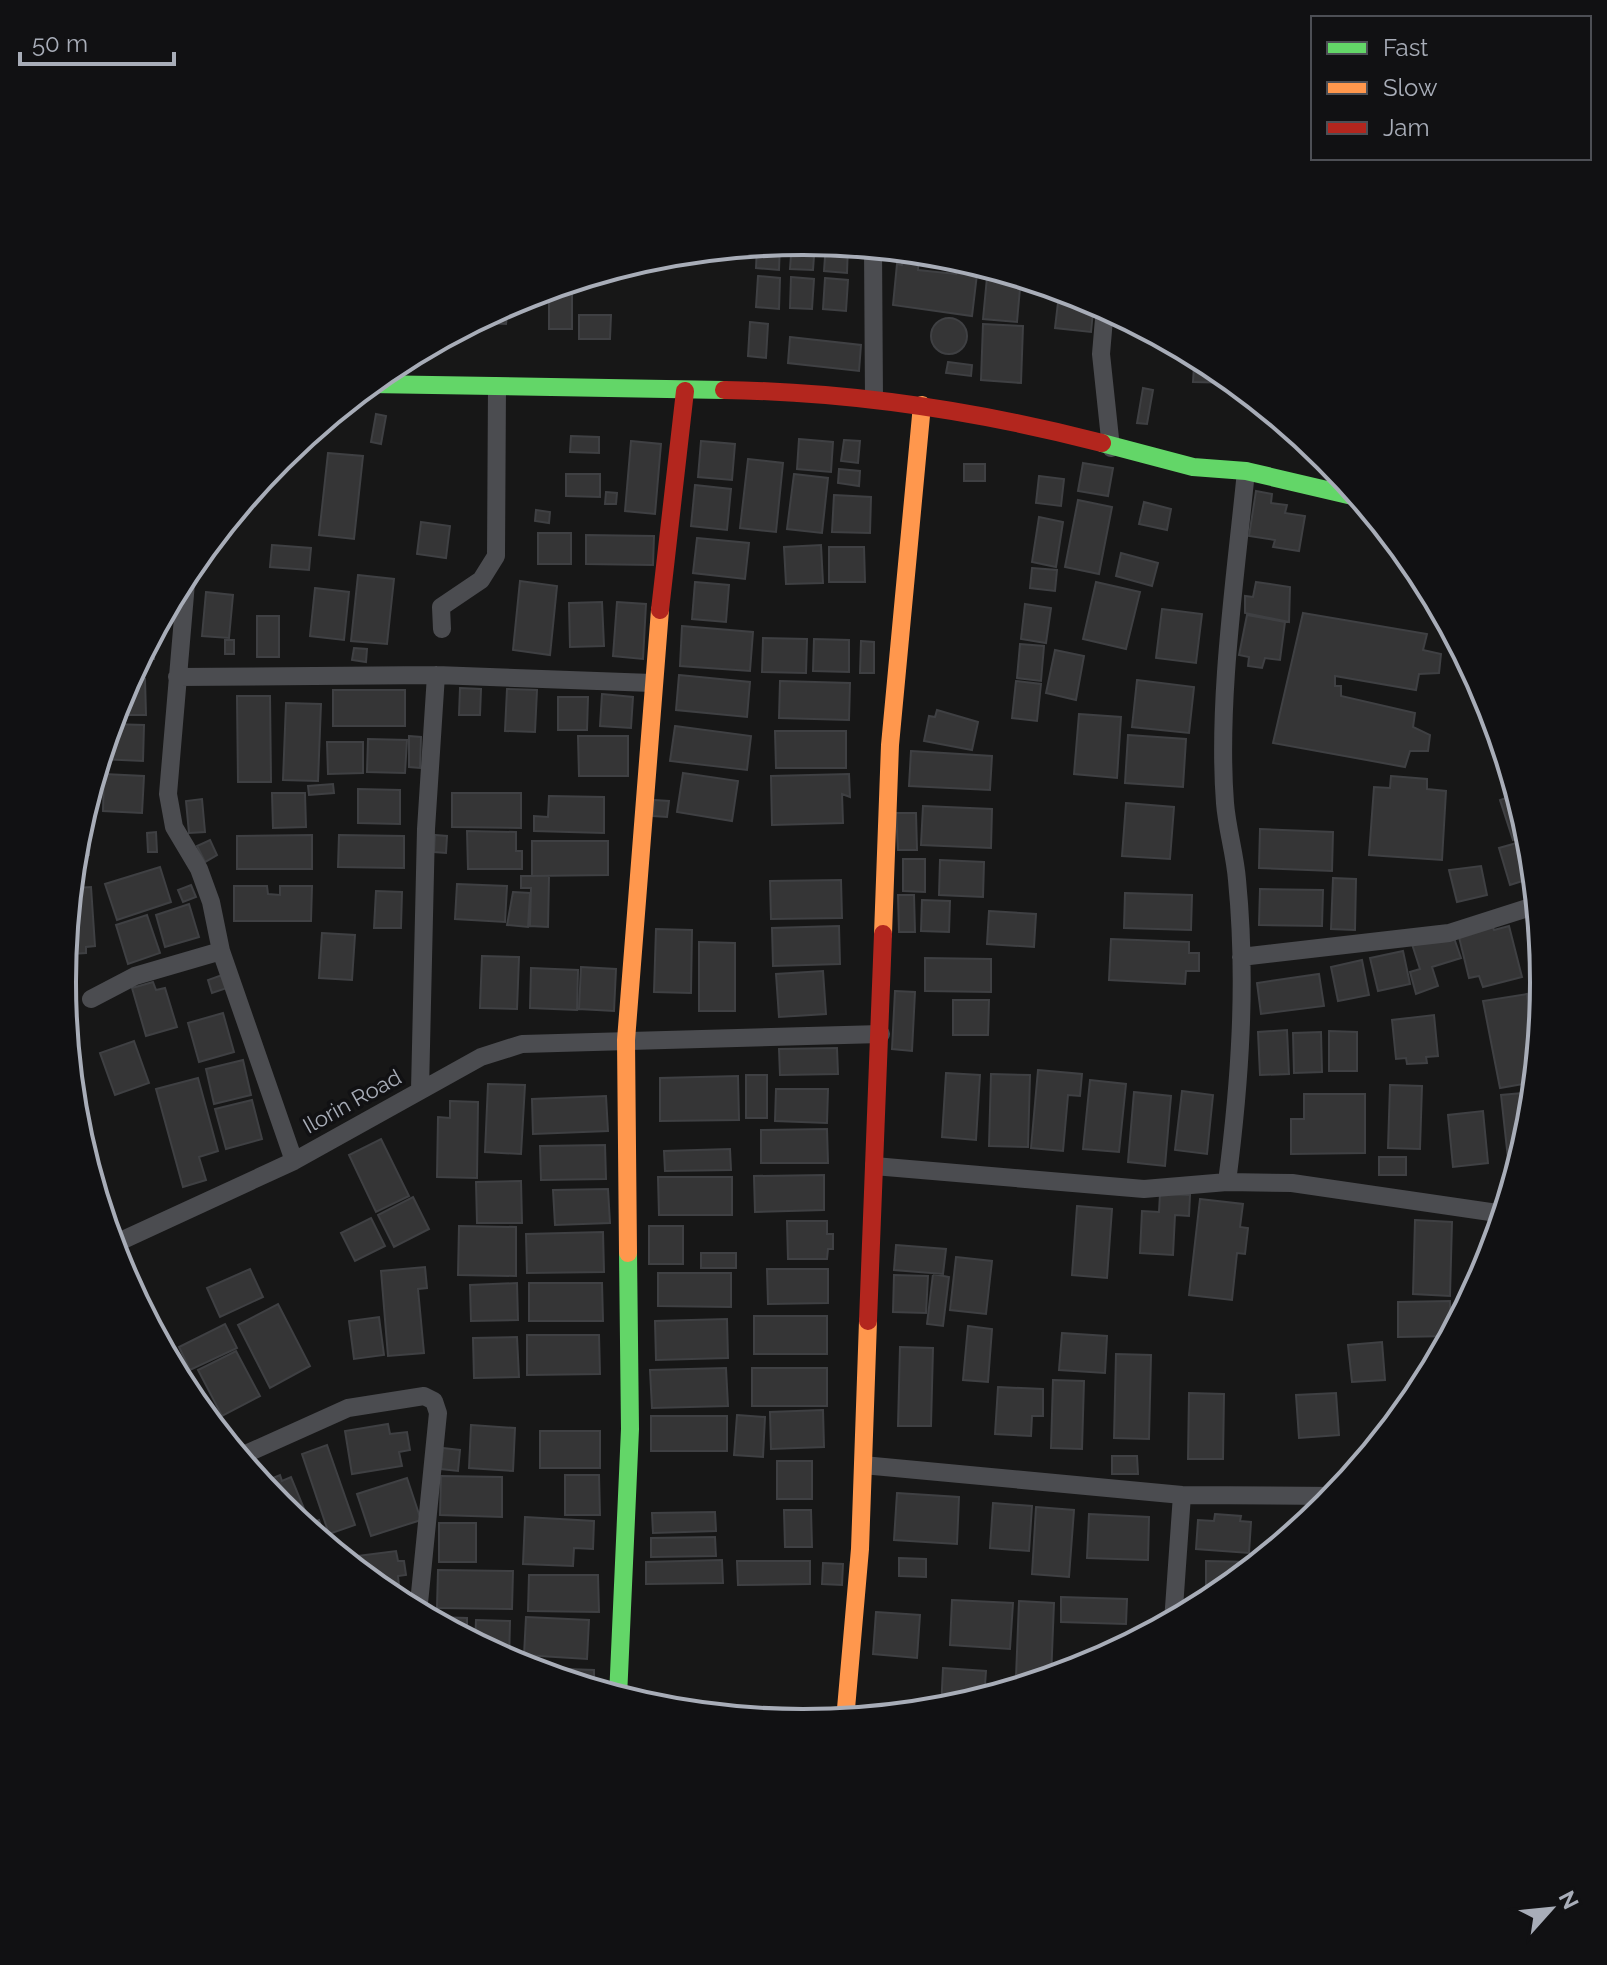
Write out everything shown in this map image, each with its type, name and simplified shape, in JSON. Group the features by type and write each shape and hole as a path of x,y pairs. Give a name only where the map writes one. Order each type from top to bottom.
{"street":[{"path":"873,259 874,399"},
{"path":"1104,320 1101,354 1111,448"},
{"path":"390,384 810,391 922,405 1032,425 1193,467 1246,471 1341,493"},
{"path":"442,629 441,607 481,580 496,556 497,386"},
{"path":"619,1686 630,1429 626,1040 652,683 685,391"},
{"path":"846,1708 863,1465 890,745 922,405"},
{"path":"1227,1182 1241,1072 1241,957 1237,880 1225,787 1226,701 1246,471"},
{"path":"184,601 168,794 174,827 199,869 211,902 221,951 294,1161"},
{"path":"177,677 436,675 652,683"},
{"path":"420,1090 426,829 436,675"},
{"path":"1241,957 1449,933 1527,908"},
{"path":"91,999 135,976 221,951"},
{"name":"Ilorin Road","path":"123,1240 294,1161 481,1057 522,1044 881,1034"},
{"path":"874,1166 1144,1189 1227,1182 1292,1183 1493,1212"},
{"path":"249,1452 348,1408 424,1396 434,1401 438,1413 419,1600"},
{"path":"863,1465 1182,1495 1319,1496"},
{"path":"1174,1609 1182,1495"}],"building":[{"path":"814,255 813,270 790,269 791,256"},
{"path":"780,256 779,270 756,268 757,257"},
{"path":"825,256 848,257 847,273 824,271"},
{"path":"903,262 918,264 918,270 956,272 977,276 972,316 893,305 897,264 902,265"},
{"path":"758,276 780,278 779,309 756,307"},
{"path":"791,277 814,279 812,309 790,308"},
{"path":"825,278 848,280 846,311 823,309"},
{"path":"987,279 1020,289 1017,322 983,319"},
{"path":"572,293 572,329 549,329 549,301"},
{"path":"1058,302 1093,315 1091,332 1055,328"},
{"path":"579,315 611,315 610,339 579,339"},
{"path":"949,318 961,324 967,336 961,348 949,354 937,348 931,336 937,324"},
{"path":"750,322 768,324 766,358 748,356"},
{"path":"983,324 1023,326 1021,383 981,380"},
{"path":"790,337 861,345 859,371 788,363"},
{"path":"948,362 972,365 971,376 946,373"},
{"path":"1194,369 1214,382 1193,382"},
{"path":"1143,388 1153,390 1147,424 1137,423"},
{"path":"376,414 386,416 381,444 371,442"},
{"path":"571,436 599,437 599,453 570,452"},
{"path":"799,439 833,442 831,472 797,469"},
{"path":"844,440 860,441 858,463 841,461"},
{"path":"631,441 661,444 655,514 625,511"},
{"path":"701,441 735,444 732,480 698,477"},
{"path":"328,453 363,456 354,539 319,535"},
{"path":"748,459 783,463 776,532 740,528"},
{"path":"1083,463 1113,468 1108,496 1078,491"},
{"path":"964,464 985,464 985,481 964,481"},
{"path":"839,469 860,471 859,486 838,483"},
{"path":"566,474 600,474 600,497 566,496"},
{"path":"794,474 828,478 822,533 787,529"},
{"path":"1039,476 1064,479 1061,506 1036,503"},
{"path":"695,485 731,489 727,530 691,526"},
{"path":"1256,491 1272,494 1271,503 1287,505 1285,513 1305,516 1299,551 1273,547 1275,540 1249,536"},
{"path":"606,492 617,493 616,504 605,504"},
{"path":"834,495 871,497 870,533 832,532"},
{"path":"1078,500 1112,507 1099,574 1065,567"},
{"path":"1144,502 1171,509 1167,530 1139,524"},
{"path":"536,510 550,512 549,523 535,521"},
{"path":"1039,517 1063,522 1056,567 1032,562"},
{"path":"421,522 450,526 446,558 417,554"},
{"path":"538,533 571,533 571,564 538,564"},
{"path":"586,535 654,536 653,565 586,564"},
{"path":"697,538 749,543 745,579 693,573"},
{"path":"272,545 311,548 309,570 270,567"},
{"path":"821,545 823,583 786,584 784,547"},
{"path":"829,547 864,547 865,582 829,582"},
{"path":"1121,553 1158,563 1152,586 1116,576"},
{"path":"1032,568 1057,570 1055,591 1030,588"},
{"path":"358,575 394,579 387,644 351,641"},
{"path":"520,581 557,586 550,655 513,650"},
{"path":"695,582 729,585 726,622 692,619"},
{"path":"1096,582 1140,592 1126,649 1083,639"},
{"path":"1256,582 1290,587 1289,622 1245,613 1245,596 1253,597"},
{"path":"315,588 349,592 344,640 310,636"},
{"path":"206,592 233,595 229,638 202,636"},
{"path":"602,602 604,646 570,647 569,603"},
{"path":"617,602 646,604 643,659 613,656"},
{"path":"1025,604 1051,608 1046,643 1021,639"},
{"path":"1162,609 1202,614 1196,663 1156,658"},
{"path":"1303,613 1427,634 1423,650 1441,654 1439,673 1419,674 1416,690 1335,676 1335,686 1341,686 1341,696 1415,713 1413,727 1430,735 1428,751 1410,751 1405,767 1273,743"},
{"path":"1247,615 1285,622 1280,660 1265,658 1262,668 1248,666 1249,657 1239,655"},
{"path":"257,616 279,616 279,657 257,657"},
{"path":"682,626 753,632 750,671 680,666"},
{"path":"763,638 807,639 806,673 762,672"},
{"path":"814,639 849,640 849,672 813,671"},
{"path":"225,640 234,640 234,654 225,654"},
{"path":"861,641 874,642 874,673 860,673"},
{"path":"1020,644 1044,646 1041,681 1017,678"},
{"path":"354,648 367,649 366,662 352,660"},
{"path":"1055,650 1084,656 1076,700 1046,693"},
{"path":"679,675 750,682 747,717 676,710"},
{"path":"143,679 145,679 146,715 127,715"},
{"path":"1137,680 1194,687 1189,733 1132,727"},
{"path":"780,681 850,683 849,720 779,718"},
{"path":"1016,681 1041,684 1037,721 1012,718"},
{"path":"460,688 481,689 480,715 459,715"},
{"path":"507,689 537,690 535,732 505,731"},
{"path":"333,690 405,690 405,726 333,726"},
{"path":"602,694 633,697 631,728 600,726"},
{"path":"237,696 270,696 271,782 238,782"},
{"path":"558,697 588,697 587,730 558,730"},
{"path":"286,703 321,704 318,781 283,780"},
{"path":"937,710 978,722 972,750 924,741 929,716 935,717"},
{"path":"1079,714 1121,717 1117,778 1074,774"},
{"path":"124,724 144,725 143,761 112,760"},
{"path":"675,726 751,736 747,770 670,761"},
{"path":"775,731 846,731 846,768 776,768"},
{"path":"1128,735 1186,739 1183,787 1125,783"},
{"path":"409,736 421,737 420,768 409,767"},
{"path":"578,736 628,736 628,776 579,776"},
{"path":"368,739 407,740 405,773 367,772"},
{"path":"327,742 363,742 363,773 328,774"},
{"path":"911,751 992,756 990,790 909,786"},
{"path":"683,773 738,781 732,821 677,812"},
{"path":"107,774 144,776 142,813 103,811"},
{"path":"849,774 850,797 842,794 843,823 772,825 771,776"},
{"path":"1391,776 1427,779 1427,789 1446,791 1442,860 1369,855 1374,787 1390,788"},
{"path":"333,784 334,793 309,795 308,786"},
{"path":"358,789 400,790 400,824 358,823"},
{"path":"272,793 305,793 306,827 273,828"},
{"path":"452,793 521,793 521,828 452,827"},
{"path":"549,796 604,797 604,833 534,831 534,816 548,817"},
{"path":"1507,798 1517,839 1513,840 1500,800"},
{"path":"202,799 205,832 189,833 186,801"},
{"path":"654,800 669,801 667,817 653,816"},
{"path":"1126,803 1174,807 1170,859 1122,856"},
{"path":"923,806 992,809 991,848 921,845"},
{"path":"896,813 916,813 917,850 898,850"},
{"path":"1260,829 1333,832 1332,871 1259,868"},
{"path":"467,831 516,832 516,851 522,851 522,869 468,869"},
{"path":"156,832 157,852 148,852 147,833"},
{"path":"312,835 312,869 237,869 237,836"},
{"path":"339,835 404,836 404,868 338,867"},
{"path":"435,835 447,836 446,853 434,852"},
{"path":"210,840 217,855 205,862 197,846"},
{"path":"532,841 608,841 608,875 532,876"},
{"path":"1517,843 1524,881 1510,885 1499,848"},
{"path":"903,859 925,859 925,892 903,891"},
{"path":"940,860 984,862 983,897 939,895"},
{"path":"1481,866 1487,895 1457,902 1449,870"},
{"path":"160,867 171,902 117,920 105,884"},
{"path":"521,876 549,876 548,927 530,926 531,888 521,888"},
{"path":"1333,878 1356,879 1355,930 1331,929"},
{"path":"841,880 842,918 771,919 770,881"},
{"path":"457,884 507,886 505,922 455,919"},
{"path":"191,885 196,897 183,902 178,890"},
{"path":"234,886 267,886 268,894 280,895 280,886 312,886 311,921 234,921"},
{"path":"91,887 95,946 86,947 86,953 77,954 78,935 82,888"},
{"path":"1260,889 1323,890 1322,926 1259,925"},
{"path":"376,891 402,892 401,928 374,928"},
{"path":"513,892 530,893 528,927 507,925"},
{"path":"1125,893 1192,895 1191,930 1124,928"},
{"path":"898,895 914,895 915,932 899,932"},
{"path":"922,900 950,901 949,932 921,931"},
{"path":"189,904 199,937 165,947 156,915"},
{"path":"989,911 1036,914 1034,947 987,944"},
{"path":"147,915 160,953 128,964 116,925"},
{"path":"1492,925 1494,930 1509,926 1522,977 1483,987 1479,976 1469,978 1458,933"},
{"path":"839,926 840,964 773,966 772,928"},
{"path":"656,929 692,930 691,993 654,992"},
{"path":"322,933 355,935 352,980 319,978"},
{"path":"1453,935 1461,958 1432,967 1438,986 1416,994 1410,972 1420,969 1412,944"},
{"path":"1111,939 1189,942 1189,953 1199,953 1199,971 1186,971 1185,984 1109,980"},
{"path":"699,942 735,943 735,1011 699,1011"},
{"path":"1403,951 1410,984 1378,991 1370,958"},
{"path":"482,956 519,957 517,1009 480,1008"},
{"path":"925,958 991,959 991,992 925,991"},
{"path":"1362,960 1369,995 1338,1001 1331,967"},
{"path":"581,967 616,969 614,1011 579,1009"},
{"path":"531,968 578,970 577,1010 530,1008"},
{"path":"823,971 826,1014 779,1017 776,974"},
{"path":"1319,974 1324,1006 1261,1014 1257,983"},
{"path":"222,975 227,988 212,993 208,980"},
{"path":"153,982 156,990 165,988 177,1027 146,1036 132,988"},
{"path":"895,991 915,992 912,1051 892,1049"},
{"path":"1527,994 1530,1009 1524,1084 1500,1088 1483,1001"},
{"path":"953,1000 989,1000 988,1035 953,1035"},
{"path":"223,1013 234,1052 199,1062 188,1023"},
{"path":"1434,1015 1438,1056 1426,1057 1427,1063 1407,1064 1406,1058 1396,1059 1392,1020"},
{"path":"1287,1030 1289,1074 1260,1075 1258,1032"},
{"path":"1329,1031 1357,1032 1357,1071 1329,1071"},
{"path":"1321,1032 1322,1072 1294,1073 1293,1033"},
{"path":"134,1041 149,1083 115,1095 100,1053"},
{"path":"837,1048 838,1074 780,1075 779,1049"},
{"path":"243,1060 251,1095 214,1104 206,1069"},
{"path":"1038,1070 1082,1074 1080,1096 1068,1095 1063,1151 1031,1148"},
{"path":"946,1073 980,1075 976,1140 942,1137"},
{"path":"991,1074 1030,1075 1028,1147 989,1146"},
{"path":"746,1075 767,1075 767,1118 746,1118"},
{"path":"738,1076 739,1120 660,1121 660,1078"},
{"path":"198,1078 218,1151 199,1157 206,1180 183,1187 156,1089"},
{"path":"1090,1080 1126,1084 1119,1152 1083,1149"},
{"path":"488,1084 525,1085 521,1154 485,1152"},
{"path":"1390,1085 1422,1086 1420,1149 1388,1148"},
{"path":"776,1089 828,1089 827,1123 775,1121"},
{"path":"1182,1091 1213,1095 1207,1154 1175,1150"},
{"path":"1134,1092 1171,1096 1165,1166 1128,1162"},
{"path":"1522,1093 1508,1161 1501,1095"},
{"path":"1304,1094 1365,1094 1365,1153 1291,1154 1291,1119 1304,1119"},
{"path":"606,1096 608,1131 533,1134 532,1099"},
{"path":"252,1100 262,1139 226,1149 215,1109"},
{"path":"450,1101 478,1102 477,1178 437,1177 438,1117 450,1118"},
{"path":"1483,1111 1488,1163 1453,1167 1448,1115"},
{"path":"827,1129 828,1163 761,1163 761,1130"},
{"path":"381,1139 409,1196 376,1212 349,1155"},
{"path":"605,1145 606,1179 541,1180 540,1146"},
{"path":"730,1149 731,1170 665,1171 664,1151"},
{"path":"1379,1157 1406,1157 1406,1175 1379,1175"},
{"path":"824,1175 824,1210 755,1212 754,1176"},
{"path":"658,1177 732,1177 732,1215 659,1215"},
{"path":"521,1181 522,1223 477,1223 476,1182"},
{"path":"608,1189 610,1223 555,1225 553,1190"},
{"path":"1160,1194 1190,1195 1189,1216 1175,1215 1173,1255 1140,1253 1142,1211 1159,1212"},
{"path":"413,1197 429,1229 394,1247 378,1215"},
{"path":"1200,1199 1243,1204 1240,1227 1248,1228 1245,1254 1237,1253 1232,1300 1189,1295"},
{"path":"1077,1206 1112,1209 1107,1278 1072,1275"},
{"path":"371,1218 385,1246 355,1261 341,1233"},
{"path":"1415,1220 1452,1222 1450,1296 1413,1294"},
{"path":"787,1221 827,1221 827,1234 833,1234 833,1249 828,1249 827,1259 788,1259"},
{"path":"459,1226 516,1227 516,1276 458,1275"},
{"path":"649,1226 683,1226 683,1264 649,1264"},
{"path":"603,1232 604,1272 527,1273 526,1234"},
{"path":"896,1245 946,1249 943,1274 894,1270"},
{"path":"701,1253 736,1253 736,1268 701,1268"},
{"path":"956,1257 992,1261 986,1314 950,1310"},
{"path":"425,1267 427,1288 418,1289 424,1353 388,1356 381,1271"},
{"path":"250,1269 263,1297 220,1317 207,1288"},
{"path":"767,1269 828,1269 828,1303 768,1304"},
{"path":"658,1273 731,1273 731,1307 658,1306"},
{"path":"933,1274 949,1277 943,1326 927,1324"},
{"path":"894,1275 928,1276 926,1313 893,1312"},
{"path":"517,1283 518,1320 471,1321 470,1285"},
{"path":"529,1283 602,1283 603,1321 529,1321"},
{"path":"1450,1301 1450,1315 1439,1336 1398,1337 1398,1302"},
{"path":"278,1304 310,1366 270,1388 238,1325"},
{"path":"754,1316 827,1316 827,1354 754,1354"},
{"path":"379,1317 384,1355 354,1359 349,1321"},
{"path":"727,1319 728,1358 656,1360 655,1321"},
{"path":"225,1324 237,1348 190,1370 179,1347"},
{"path":"968,1326 992,1329 988,1382 963,1380"},
{"path":"1062,1333 1107,1336 1105,1373 1059,1370"},
{"path":"527,1335 599,1335 600,1374 527,1375"},
{"path":"517,1337 519,1377 474,1378 473,1338"},
{"path":"1382,1342 1385,1380 1352,1382 1348,1345"},
{"path":"900,1347 933,1348 931,1426 898,1426"},
{"path":"236,1351 260,1396 222,1416 198,1370"},
{"path":"1116,1354 1151,1355 1149,1439 1114,1438"},
{"path":"726,1368 728,1406 652,1408 650,1370"},
{"path":"752,1368 827,1368 827,1406 752,1406"},
{"path":"1053,1380 1084,1381 1082,1449 1051,1448"},
{"path":"998,1387 1043,1389 1043,1416 1032,1416 1031,1436 995,1434"},
{"path":"1189,1393 1224,1394 1223,1459 1188,1459"},
{"path":"1336,1393 1339,1435 1299,1438 1296,1395"},
{"path":"823,1410 824,1447 771,1449 770,1412"},
{"path":"737,1415 765,1417 763,1457 734,1455"},
{"path":"651,1416 727,1416 727,1451 651,1451"},
{"path":"388,1424 390,1434 407,1432 410,1450 399,1452 402,1466 352,1474 345,1431"},
{"path":"471,1425 515,1428 513,1471 469,1468"},
{"path":"540,1431 600,1431 600,1468 540,1468"},
{"path":"327,1445 355,1525 329,1533 302,1454"},
{"path":"443,1448 460,1450 458,1471 441,1469"},
{"path":"1112,1456 1137,1456 1138,1474 1112,1474"},
{"path":"777,1461 812,1461 812,1499 777,1499"},
{"path":"280,1475 282,1481 291,1477 305,1512 289,1497 272,1478"},
{"path":"565,1475 599,1475 600,1515 565,1515"},
{"path":"441,1476 502,1477 502,1517 440,1515"},
{"path":"407,1478 421,1520 371,1536 357,1494"},
{"path":"897,1493 959,1497 957,1544 894,1540"},
{"path":"993,1503 1032,1506 1029,1551 990,1548"},
{"path":"1036,1507 1074,1510 1069,1577 1032,1574"},
{"path":"784,1510 811,1510 812,1547 785,1547"},
{"path":"715,1512 716,1531 653,1533 652,1513"},
{"path":"1089,1514 1149,1517 1148,1560 1087,1558"},
{"path":"1215,1514 1241,1516 1240,1521 1251,1522 1249,1553 1196,1549 1198,1520 1214,1521"},
{"path":"525,1517 594,1521 593,1549 574,1548 573,1566 523,1564"},
{"path":"439,1523 476,1523 476,1562 439,1562"},
{"path":"715,1537 716,1556 651,1557 651,1538"},
{"path":"396,1551 398,1561 404,1561 406,1575 398,1576 398,1586 356,1556"},
{"path":"899,1558 926,1559 926,1577 899,1576"},
{"path":"722,1560 723,1583 646,1584 646,1562"},
{"path":"737,1561 810,1561 810,1584 738,1585"},
{"path":"1206,1561 1243,1562 1208,1587"},
{"path":"823,1563 843,1564 842,1585 822,1584"},
{"path":"438,1570 513,1571 512,1609 437,1608"},
{"path":"529,1575 598,1575 599,1612 528,1611"},
{"path":"1061,1597 1127,1599 1126,1624 1061,1622"},
{"path":"952,1600 1013,1603 1010,1649 950,1645"},
{"path":"1019,1601 1054,1603 1051,1666 1016,1677"},
{"path":"876,1612 920,1615 917,1658 873,1654"},
{"path":"449,1617 467,1618 467,1627"},
{"path":"526,1617 589,1620 587,1659 524,1655"},
{"path":"476,1620 510,1621 509,1648 482,1635 476,1632"},
{"path":"943,1668 986,1671 985,1687 942,1697"},
{"path":"564,1669 594,1670 594,1678"}],"traffic: fast":[{"path":"390,384 724,390"},
{"path":"1102,443 1193,467 1246,471 1341,493"},
{"path":"619,1686 630,1429 628,1253"}],"traffic: slow":[{"path":"883,934 890,745 922,405"},
{"path":"628,1253 626,1040 660,610"},
{"path":"846,1708 860,1549 868,1321"}],"traffic: jam":[{"path":"724,390 820,395 915,405 1102,443"},
{"path":"660,610 685,391"},
{"path":"868,1321 883,934"}]}
